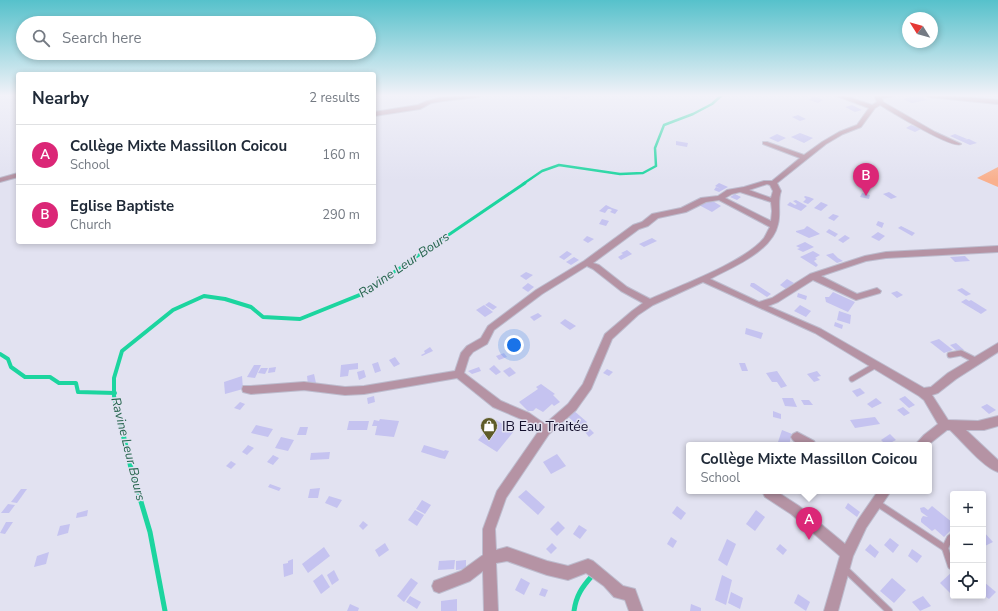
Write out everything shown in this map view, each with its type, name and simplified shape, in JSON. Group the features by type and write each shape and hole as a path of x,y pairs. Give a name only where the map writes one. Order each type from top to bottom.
{"street":[{"path":"459,374 464,356 470,349 484,341 491,328 539,292 587,263 627,232 656,216 683,210 704,200 720,198 730,192 766,182 773,183 824,143 859,126 861,124"},
{"path":"916,124 958,144"},
{"path":"765,143 806,158"},
{"path":"0,180 16,176"},
{"path":"491,611 489,529 501,495 546,431 572,407 587,386 608,337 635,313 650,303 704,279 755,250 767,239 774,226 776,211 774,201 777,191 773,183"},
{"path":"741,190 774,201"},
{"path":"720,198 774,226"},
{"path":"760,305 775,300 813,276 865,259 886,255 998,249"},
{"path":"587,263 596,267 624,289 650,303"},
{"path":"813,276 856,297 877,291"},
{"path":"704,279 818,330 922,393 928,397 949,425 998,467"},
{"path":"922,393 934,390 998,347"},
{"path":"247,389 251,390 304,386 345,391 364,390 459,374 497,404 525,416 546,431"},
{"path":"924,442 949,425 970,427 990,424 998,421"},
{"path":"797,437 805,442"},
{"path":"771,494 795,510 847,554"},
{"path":"830,611 847,554 862,524 881,494"},
{"path":"438,586 465,576 490,558 507,554 547,568 568,573 588,566 602,578 613,584 619,592 630,594 636,611"}],"lane":[{"path":"950,355 956,352 965,353 976,361"},
{"path":"852,379 876,365"},
{"path":"881,494 910,526 946,548 950,563"},
{"path":"946,548 950,538"},
{"path":"843,567 889,611"}],"shaded area":[{"path":"998,167 998,187 977,178"}],"building":[{"path":"911,125 921,129 915,132 906,128"},
{"path":"800,133 813,138 804,143 791,137"},
{"path":"777,134 786,138 778,142 769,138"},
{"path":"955,134 967,139 962,140 969,139 977,143 970,145 950,136"},
{"path":"676,141 688,143 687,147 676,145"},
{"path":"719,183 728,187 719,192 714,190 716,187 721,189 715,186"},
{"path":"889,192 897,197 891,199 883,194"},
{"path":"862,193 870,195 869,199 860,197"},
{"path":"735,194 741,197 737,200 730,197"},
{"path":"804,197 814,199 808,204 803,202 806,199"},
{"path":"711,200 721,206 712,212 699,205"},
{"path":"796,200 807,206 801,211 787,205 790,202 795,205 797,204 793,201"},
{"path":"821,202 828,205 821,211 814,208"},
{"path":"606,205 618,210 615,214 610,212 612,210 610,209 608,209 605,213 599,211"},
{"path":"833,214 839,216 834,221 828,218"},
{"path":"602,219 609,221 606,226 599,224"},
{"path":"878,221 884,223 882,228 876,225"},
{"path":"807,226 820,234 809,238 796,232"},
{"path":"901,226 915,233 912,236 898,228"},
{"path":"829,229 838,234 835,237 826,232"},
{"path":"878,232 885,236 879,241 871,237"},
{"path":"845,235 850,238 843,243 838,240"},
{"path":"587,236 594,239 588,243 583,240"},
{"path":"652,238 657,241 644,247 639,244"},
{"path":"805,242 814,247 803,252 797,249 800,248 796,246"},
{"path":"627,250 632,254 621,260 618,257 623,254 621,253"},
{"path":"567,251 572,254 564,260 559,257"},
{"path":"813,251 820,255 815,258 817,259 814,261 818,265 816,267 800,257"},
{"path":"833,253 843,261 837,263 826,255"},
{"path":"965,256 970,261 955,262 950,257"},
{"path":"574,257 579,260 571,265 566,262"},
{"path":"526,272 533,275 526,280 520,276"},
{"path":"787,279 794,283 786,289 780,285"},
{"path":"528,283 534,287 528,292 522,288"},
{"path":"751,283 754,283 771,294 767,297 750,286"},
{"path":"962,288 971,294 966,296 957,290"},
{"path":"897,291 903,295 897,298 891,293"},
{"path":"833,292 855,302 848,312 826,302 825,297 829,297"},
{"path":"798,293 807,296 806,300 797,297"},
{"path":"966,299 969,301 971,300 987,310 981,314 961,302"},
{"path":"489,302 497,307 493,310 485,305"},
{"path":"484,305 493,312 485,317 476,310"},
{"path":"800,305 811,311 806,317 794,311"},
{"path":"839,311 851,315 850,324 837,320"},
{"path":"538,313 542,316 534,321 530,317"},
{"path":"565,319 576,326 570,330 560,323"},
{"path":"835,322 843,325 842,329 834,326"},
{"path":"746,328 763,333 761,339 745,334"},
{"path":"939,339 953,350 944,353 930,342"},
{"path":"956,343 964,350 958,352 950,345"},
{"path":"430,347 433,351 422,356 421,355 425,353 424,351"},
{"path":"504,353 507,357 499,360 496,356"},
{"path":"395,357 400,364 394,367 389,360"},
{"path":"378,362 381,371 375,373 372,364"},
{"path":"358,363 358,369 349,370 348,376 340,377 341,365"},
{"path":"739,363 745,363 748,371 742,371"},
{"path":"254,365 261,365 255,378 247,377"},
{"path":"494,365 501,372 496,375 489,369"},
{"path":"276,367 275,372 268,373 269,368"},
{"path":"479,367 481,371 472,374 468,371"},
{"path":"510,367 516,373 509,377 503,371"},
{"path":"261,368 268,368 265,374 258,373"},
{"path":"607,369 613,372 609,376 603,373"},
{"path":"364,370 366,377 359,380 357,372"},
{"path":"777,371 787,386 781,388 777,382 772,382 766,373"},
{"path":"817,371 821,376 817,377 820,380 814,382 807,374"},
{"path":"314,374 316,383 308,385 307,376"},
{"path":"242,376 243,389 225,394 224,382"},
{"path":"541,384 555,394 553,395 560,402 554,406 552,404 543,412 536,408 533,411 528,411 519,402 538,389 536,387"},
{"path":"860,388 865,393 857,397 852,391"},
{"path":"374,396 375,402 368,404 367,398"},
{"path":"905,396 915,405 909,408 899,399"},
{"path":"782,398 793,398 797,407 785,406"},
{"path":"876,398 882,403 872,408 867,404"},
{"path":"801,400 809,400 813,405 804,405"},
{"path":"240,402 245,404 240,410 234,408"},
{"path":"987,404 996,410 989,414 981,407"},
{"path":"903,407 910,413 904,416 897,410"},
{"path":"573,410 587,422 581,428 566,415"},
{"path":"773,411 781,414 781,419 773,417"},
{"path":"875,417 880,424 855,428 850,420"},
{"path":"380,419 399,421 394,437 375,435 377,426 372,426 374,420 379,421"},
{"path":"496,420 514,431 497,452 478,440"},
{"path":"349,421 369,421 367,430 347,430"},
{"path":"256,425 273,429 268,437 251,433"},
{"path":"300,427 308,427 306,435 297,435"},
{"path":"590,429 594,433 589,437 585,432"},
{"path":"782,430 792,434 790,442 778,442"},
{"path":"890,434 896,440 892,442 883,442 881,440"},
{"path":"281,437 294,440 288,451 275,448"},
{"path":"248,445 254,448 247,455 242,452"},
{"path":"424,445 449,451 445,459 440,458 421,452"},
{"path":"330,452 329,459 310,460 311,453"},
{"path":"557,454 566,466 551,474 543,462"},
{"path":"273,455 279,458 273,465 267,462"},
{"path":"231,461 236,464 231,469 226,466"},
{"path":"270,484 281,488 279,491 268,487"},
{"path":"320,488 318,498 308,498 310,489"},
{"path":"21,489 27,489 17,503 11,502"},
{"path":"526,490 545,507 538,515 518,497"},
{"path":"329,496 342,500 337,508 325,503"},
{"path":"422,500 431,505 425,514 416,509"},
{"path":"848,503 860,512 857,517 845,508"},
{"path":"8,504 15,505 9,513 1,513"},
{"path":"677,506 686,513 681,520 672,513"},
{"path":"932,506 950,521 950,531 944,537 935,529 932,531 921,522 923,516 928,517 921,512 920,508 924,507 928,510"},
{"path":"88,510 87,516 76,518 77,513"},
{"path":"415,510 424,515 417,526 408,520"},
{"path":"756,510 765,517 755,531 746,524"},
{"path":"363,521 368,525 363,530 359,526"},
{"path":"558,521 565,528 557,536 550,529"},
{"path":"6,522 13,522 5,534 0,533"},
{"path":"70,524 68,533 57,536 60,526"},
{"path":"805,524 813,531 808,536 801,529"},
{"path":"579,525 587,530 580,539 573,534"},
{"path":"986,534 993,542 986,546"},
{"path":"671,537 677,541 673,548 667,544"},
{"path":"890,538 899,545 893,553 884,545"},
{"path":"727,539 736,544 727,566 718,560"},
{"path":"385,543 389,550 379,557 375,550"},
{"path":"552,543 557,548 551,554 546,549"},
{"path":"780,544 787,550 783,555 776,549"},
{"path":"870,544 879,552 875,558 865,550"},
{"path":"324,547 330,556 308,573 302,564"},
{"path":"912,549 922,556 917,563 908,556"},
{"path":"49,552 46,564 34,567 37,556"},
{"path":"293,559 293,574 284,577 283,564 288,563 288,561"},
{"path":"455,560 454,569 438,570 439,561"},
{"path":"466,560 466,569 456,570 456,561"},
{"path":"334,570 339,580 332,585 327,575"},
{"path":"322,574 330,587 321,594 313,581"},
{"path":"950,574 950,593 940,583"},
{"path":"722,575 732,580 726,605 715,600"},
{"path":"411,578 418,583 404,602 397,596"},
{"path":"521,578 530,583 524,595 515,590"},
{"path":"892,578 906,590 894,603 880,591"},
{"path":"986,584 996,592 989,599 986,597"},
{"path":"542,588 548,590 545,597 539,595"},
{"path":"731,592 743,598 740,609 728,603"},
{"path":"798,594 810,602 806,611 794,603"},
{"path":"410,596 421,602 417,609 406,602"},
{"path":"923,596 931,606 920,611 912,602"},
{"path":"457,599 457,611 441,611 441,601"},
{"path":"350,604 359,608 358,611 347,611"},
{"path":"691,604 701,608 701,611 690,611"}],"waterway":[{"name":"Ravine Leur Bours","path":"523,184 542,171 559,165 620,174 643,173 656,166 655,148 664,125 668,124"},
{"name":"Ravine Leur Bours","path":"361,295 525,183"},
{"name":"Ravine Leur Bours","path":"114,393 114,378 122,351 173,310 204,296 225,299 251,307 263,317 300,319 361,295"},
{"path":"0,354 8,359 11,367 25,377 50,377 59,383 76,383 78,392 114,393"},
{"name":"Ravine Leur Bours","path":"114,394 123,435"},
{"name":"Ravine Leur Bours","path":"123,434 131,468 150,532 165,611"},
{"path":"574,611 580,592 592,576"}],"place":[{"name":"Eglise Baptiste","path":"866,196"},
{"name":"IB Eau Traitée","path":"489,441"},
{"name":"Collège Mixte Massillon Coicou","path":"809,540"}]}
